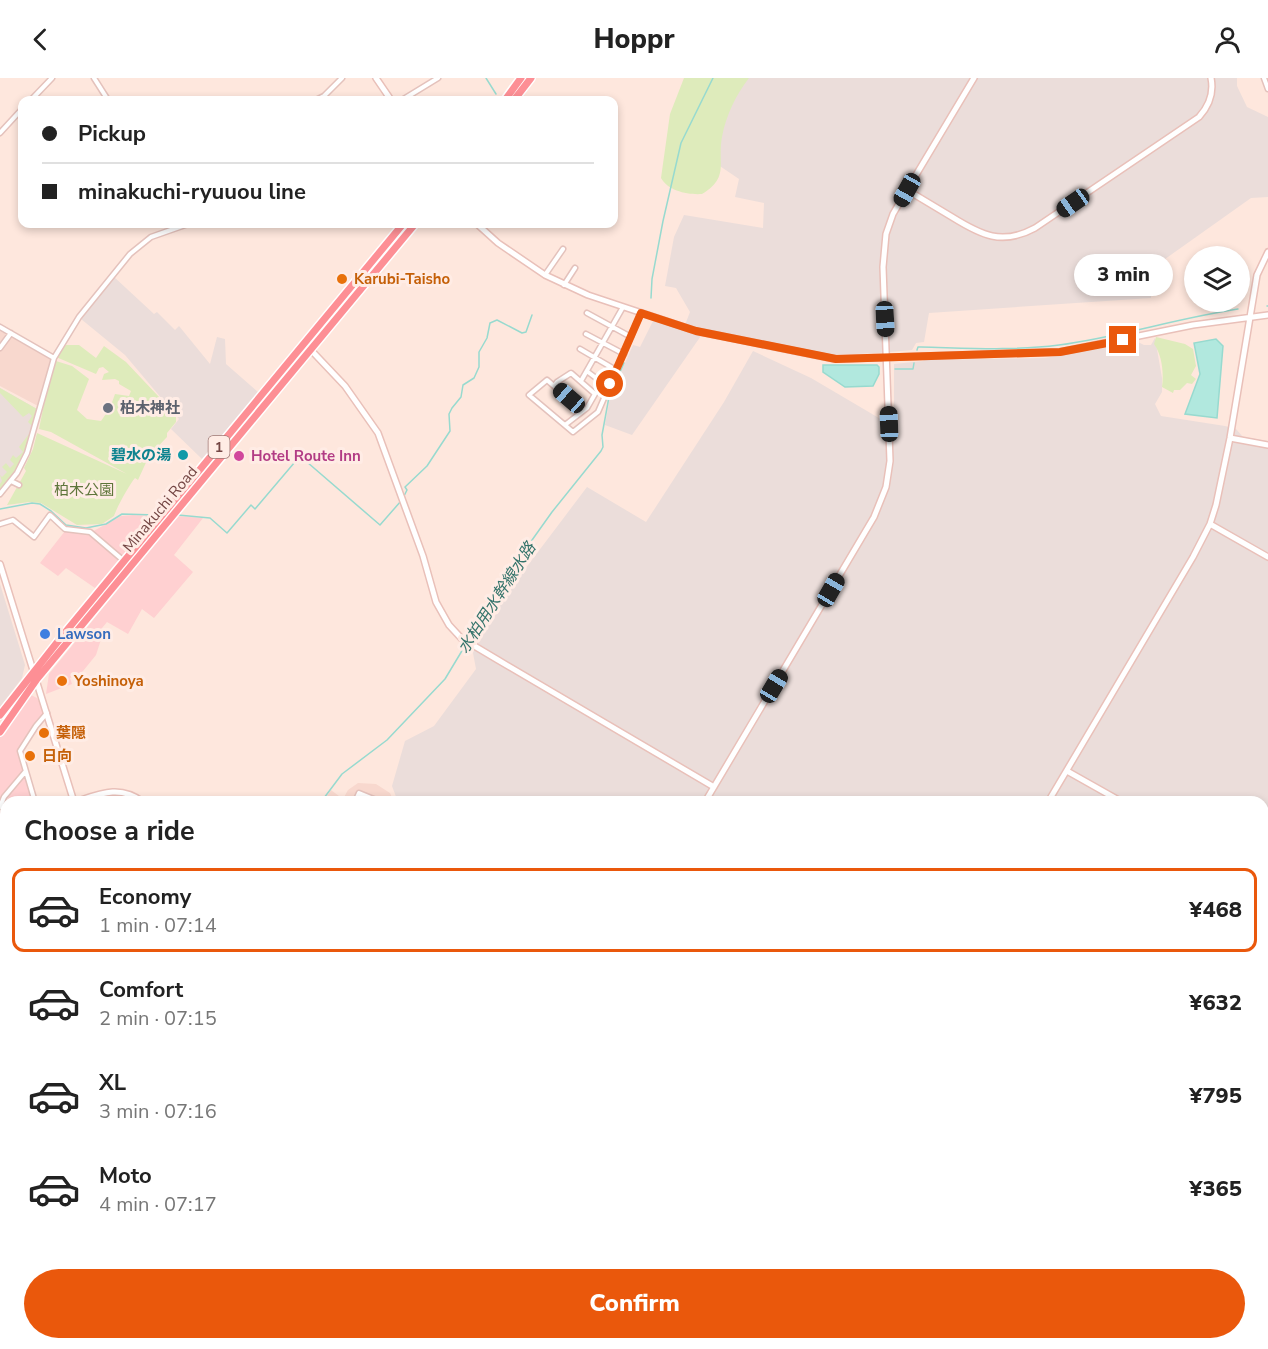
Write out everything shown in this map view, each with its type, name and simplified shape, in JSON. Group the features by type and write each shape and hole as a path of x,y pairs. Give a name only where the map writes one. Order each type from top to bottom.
{"highway":[{"path":"508,96 521,78"},
{"path":"517,96 531,78"},
{"name":"Minakuchi Road","path":"0,715 401,228"},
{"name":"Minakuchi Road","path":"0,732 37,679 412,228"}],"street":[{"path":"34,96 52,78"},
{"path":"94,78 105,96"},
{"path":"322,96 342,78"},
{"path":"376,78 388,96"},
{"path":"409,96 438,78"},
{"path":"709,796 874,517 881,501 886,487 890,461 883,253 889,226 907,190 974,78"},
{"path":"907,190 971,229 987,236 1004,238 1029,232 1199,117 1213,91 1211,78"},
{"path":"1264,78 1268,88"},
{"path":"0,133 18,113"},
{"path":"0,494 11,481 27,453 54,358 79,317 130,254 151,237 177,228"},
{"path":"481,228 498,243 545,275 564,285 623,307 696,331 836,359 1060,352 1193,325 1268,315"},
{"path":"545,275 563,249"},
{"path":"1052,796 1192,559 1210,524 1230,438 1257,275 1268,252"},
{"path":"564,285 575,268"},
{"path":"581,381 623,307"},
{"path":"587,312 632,337"},
{"path":"583,411 547,380 529,395 573,432 596,415 641,313"},
{"path":"0,327 54,358"},
{"path":"0,348 11,333"},
{"path":"586,334 624,354"},
{"path":"306,341 310,349 345,386 378,433 423,556 435,602 449,625 467,642 714,787"},
{"path":"580,348 616,370"},
{"path":"588,372 604,384"},
{"path":"554,386 571,373 596,394 583,411 565,425"},
{"path":"1230,438 1268,445"},
{"path":"11,481 19,485"},
{"path":"0,524 13,520 34,537 50,515 65,529 90,532 124,562"},
{"path":"1210,524 1268,557"},
{"path":"0,564 73,796"},
{"path":"33,796 20,749 47,713"},
{"path":"1067,771 1111,796"},
{"path":"5,796 25,772"},
{"path":"92,796 117,791 131,796"}],"shaded area":[{"path":"738,78 1237,78 1237,86 1247,107 1268,117 1268,197 1251,198 1151,269 1151,298 929,313 924,342 916,343 912,350 878,353 832,355 705,330 632,435 605,425 610,397 633,345 640,347 653,321 683,330 690,312 676,288 665,286 674,237 684,215 763,228 764,203 735,197 739,179 699,152"},
{"path":"113,276 175,330 179,326 210,364 217,337 225,339 226,364 259,393 202,459 171,429 179,419 125,355 81,319"},
{"path":"0,331 52,360 38,406 0,386"},
{"path":"1155,338 1162,392 1155,404 1161,416 1225,426 1236,429 1243,437 1268,441 1268,796 396,796 392,786 405,741 434,726 476,669 473,653 477,641 510,589 587,487 646,522 724,402 753,351 811,378 884,421 894,420 894,364 924,360 1045,358 1138,342 1151,345"},
{"path":"0,388 37,409 27,448 0,491"},
{"path":"121,516 155,516 95,588 66,568 58,576 40,563 65,531 88,534"},
{"path":"178,516 203,518 174,555 193,572 154,618 142,609 128,634 107,622 102,628 104,630 96,655 83,671 70,678 72,684 46,694 49,674"},
{"path":"0,584 25,665 22,678 0,707"},
{"path":"31,695 37,698 44,712 18,748 23,771 4,796 0,796 0,737"},
{"path":"24,776 31,796 9,796"},
{"path":"358,783 376,784 391,796 345,796 348,790"},
{"path":"331,790 339,796 327,796"}],"green space":[{"path":"684,78 749,78 736,98 726,121 722,137 719,175 711,188 702,194 679,191 668,186 661,178 670,114"},
{"path":"1156,337 1185,344 1193,349 1196,366 1191,375 1196,379 1192,384 1187,383 1180,390 1174,390 1173,393 1162,387 1162,364 1154,344"},
{"name":"柏木公園","path":"66,345 79,345 96,358 104,346 126,362 176,415 176,422 167,433 167,437 149,456 138,480 135,478 132,481 114,516 102,524 77,525 41,503 7,505 26,471 24,468 33,449 37,433 127,474 51,432 39,429 56,361 72,366 89,379 77,410 87,419 101,421 110,408 115,394 129,396 131,391 115,379 102,380 104,374 109,372 103,367 99,368 96,374 56,357"},
{"path":"0,388 37,409 32,426 28,422 32,416 29,413 23,417 0,393"},
{"path":"29,434 23,457 0,491 2,481 0,475 2,477 7,472 2,467 6,463 10,468 14,464 10,460 13,455 16,458 23,452 19,447"}],"water":[{"path":"1216,339 1223,346 1217,418 1185,414 1200,374 1194,343"},
{"path":"823,365 877,365 879,374 873,386 845,387 823,372"}],"waterway":[{"path":"486,78 496,94"},
{"name":"水柏用水幹線水路","path":"651,298 652,279 663,221 681,143 713,78"},
{"path":"917,350 918,347 1007,349 1059,345 1221,312"},
{"path":"404,496 407,490 405,487 427,466 450,431 449,414 461,397 463,385 474,378 479,367 479,352 487,338 490,323 497,320 522,333 526,332 532,315"},
{"name":"水柏用水幹線水路","path":"326,796 342,774 387,740 445,679 510,571 552,512 601,451 609,397 624,363"},
{"path":"895,369 913,369 914,363"},
{"path":"178,515 210,518 227,533 251,505 255,509 300,456 380,525 401,501"},
{"path":"0,509 32,503 40,504 66,525 86,528 106,524 122,514 156,515"}],"place":[{"name":"Karubi-Taisho","path":"342,279"},
{"name":"柏木神社","path":"108,408"},
{"name":"碧水の湯","path":"183,455"},
{"name":"Hotel Route Inn","path":"239,456"},
{"name":"Lawson","path":"45,634"},
{"name":"Yoshinoya","path":"62,681"},
{"name":"葉隠","path":"44,733"},
{"name":"日向","path":"30,756"}],"route":[{"path":"610,384 641,313 696,331 836,359 1060,352 1123,340"}]}
